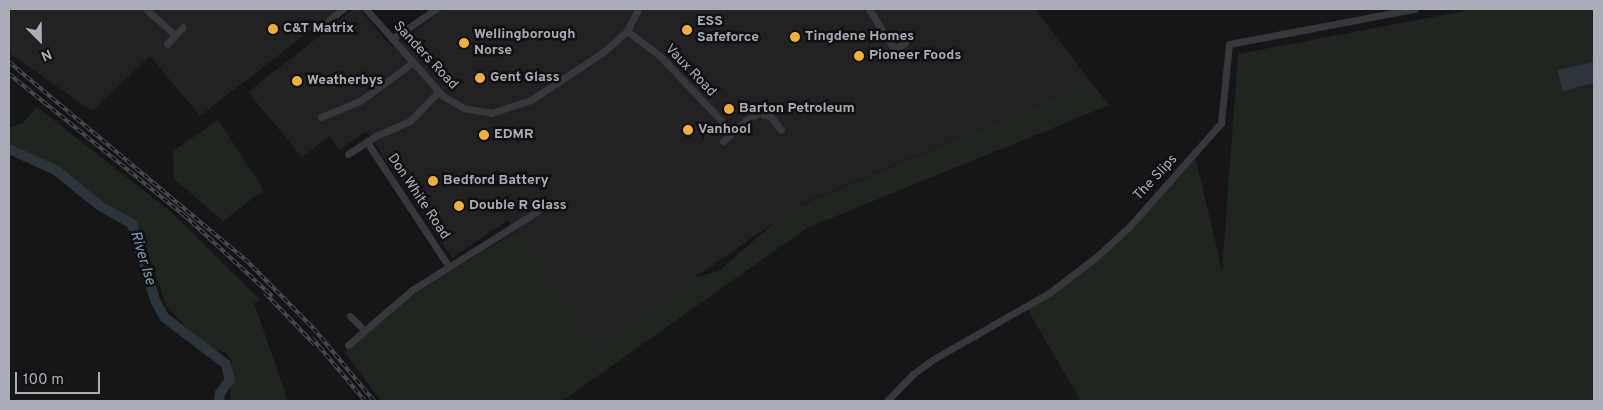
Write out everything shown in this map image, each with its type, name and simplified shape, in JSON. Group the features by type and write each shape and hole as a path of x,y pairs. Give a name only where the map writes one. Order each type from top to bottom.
{"street":[{"path":"146,9 175,35"},
{"path":"321,26 343,9"},
{"name":"Sanders Road","path":"366,9 438,92 456,105 491,113 512,108 531,100 595,58 627,31"},
{"path":"392,39 436,9"},
{"path":"627,31 638,9"},
{"path":"869,9 894,49"},
{"name":"The Slips","path":"887,401 912,374 932,360 1049,293 1095,258 1128,227 1221,123 1230,44 1415,9"},
{"path":"167,44 183,27"},
{"name":"Vaux Road","path":"627,31 659,55 732,132"},
{"path":"884,55 905,43"},
{"path":"321,117 360,101 412,63"},
{"path":"348,154 367,142 410,121 438,92"},
{"path":"723,141 732,132 759,113 771,117 781,130"},
{"name":"Don White Road","path":"367,142 449,266"},
{"path":"348,345 400,298 538,211"},
{"path":"350,316 364,330"}],"shaded area":[{"path":"9,9 338,9 200,116 150,56 92,111 9,53"},
{"path":"354,9 360,9 392,47 444,9 1035,9 1091,82 799,205 596,346 508,220 452,258 366,131 340,150 330,136 302,157 248,92"},
{"path":"1475,9 1594,9 1594,401 1081,401 1026,307 1095,258 1195,155 1222,271 1238,54"},
{"path":"1594,62 1594,83 1563,91 1557,70"},
{"path":"1091,82 1109,105 807,228 562,401 381,401 344,352 404,300 516,231 596,346 693,278 719,271 789,210"},
{"path":"37,107 170,211 260,300 254,303 288,401 230,401 232,362 225,352 214,350 193,334 166,306 140,228 134,232 132,224 100,206 57,171 9,149 9,128 23,123"},
{"path":"218,120 264,190 223,221 174,179 173,151"}],"waterway":[{"name":"River Ise","path":"9,149 57,171 100,206 132,224 155,300 164,317 226,364 230,380 220,393 219,401"}],"railway":[{"path":"9,62 245,259 314,329 374,401"},
{"path":"9,74 184,215 272,296"},
{"path":"265,293 315,345"},
{"path":"312,338 365,401"}],"place":[{"name":"C&T Matrix","path":"273,29"},
{"name":"ESS Safeforce","path":"687,30"},
{"name":"Tingdene Homes","path":"795,37"},
{"name":"Wellingborough Norse","path":"464,43"},
{"name":"Pioneer Foods","path":"859,56"},
{"name":"Gent Glass","path":"480,78"},
{"name":"Weatherbys","path":"297,81"},
{"name":"Barton Petroleum","path":"729,109"},
{"name":"Vanhool","path":"688,130"},
{"name":"EDMR","path":"484,135"},
{"name":"Bedford Battery","path":"433,181"},
{"name":"Double R Glass","path":"459,206"}]}
